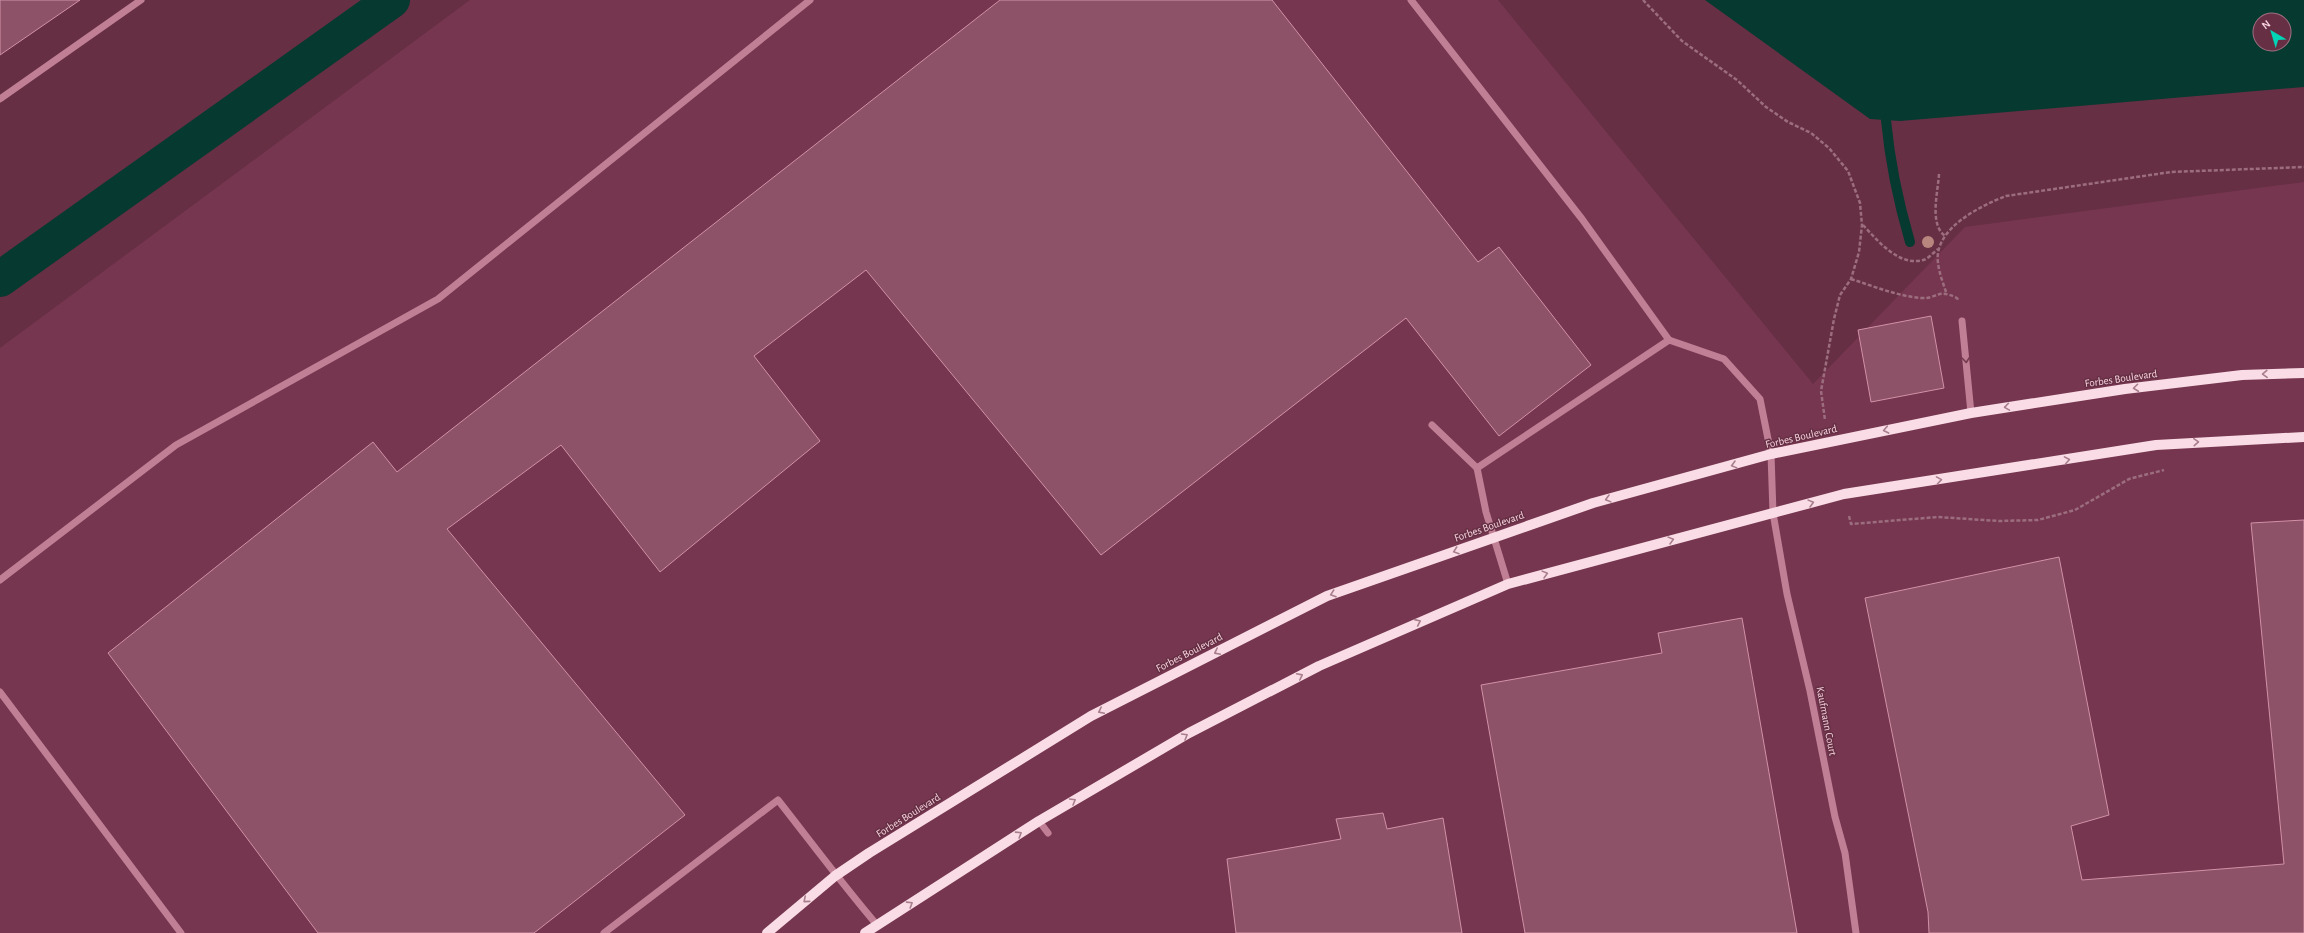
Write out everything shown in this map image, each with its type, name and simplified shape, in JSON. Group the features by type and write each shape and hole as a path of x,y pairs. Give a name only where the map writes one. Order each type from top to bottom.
{"main road":[{"name":"Forbes Boulevard","path":"767,933 835,876 1098,712 1327,596 1593,503 1771,454 1971,413 2126,389 2234,376 2304,373"},
{"path":"865,933 1039,821 1190,733 1319,666 1508,584 1844,494 2156,445 2304,437"}],"street":[{"path":"0,99 141,0"},
{"path":"0,580 176,445 438,299 810,0"},
{"path":"1411,0 1582,219 1669,340 1477,468"},
{"path":"1962,321 1971,413"},
{"name":"Kaufmann Court","path":"1669,340 1724,359 1760,399 1771,454 1773,513 1787,594 1810,691 1835,817 1845,853 1856,933"},
{"path":"1432,425 1477,468 1493,538 1508,584"},
{"path":"0,692 181,933"},
{"path":"604,933 778,800 825,859 835,876 877,925"},
{"path":"1039,821 1048,833"}],"path":[{"path":"1643,0 1682,41 1737,80 1766,107 1788,122 1811,133 1829,148 1848,171 1860,203 1862,225 1859,252 1851,279 1840,295 1834,319 1821,391 1826,425"},
{"path":"1851,279 1891,292 1922,298 1946,292 1937,262 1939,248 1945,236 1962,219 1977,209 2006,196 2172,172 2304,168"},
{"path":"1940,174 1936,222 1938,231 1945,236"},
{"path":"1862,225 1881,245 1904,260 1924,260 1939,248"},
{"path":"1851,524 1938,517 1999,521 2038,520 2075,510 2129,479 2171,469"}],"shaded area":[{"path":"470,0 1498,0 1813,384 1965,227 2304,182 2304,933 0,933 0,348"},
{"path":"1705,0 2304,0 2304,87 1900,121 1870,119"}],"building":[{"path":"0,0 80,0 0,55"},
{"path":"1000,0 1272,0 1478,262 1499,247 1591,365 1499,436 1406,318 1101,555 866,270 754,356 820,441 660,572 561,445 447,529 685,815 534,933 318,933 108,653 373,442 397,472"},
{"path":"1931,316 1944,388 1871,402 1858,330"},
{"path":"2304,520 2304,933 1929,933 1928,912 1865,598 2059,557 2109,815 2071,826 2082,880 2284,864 2251,523"},
{"path":"1742,618 1797,933 1525,933 1481,685 1662,653 1658,633"},
{"path":"1383,813 1387,829 1443,818 1462,933 1236,933 1227,859 1341,839 1336,819"}],"waterway":[{"path":"0,279 392,0"},
{"path":"1886,120 1895,182 1910,242"}]}
